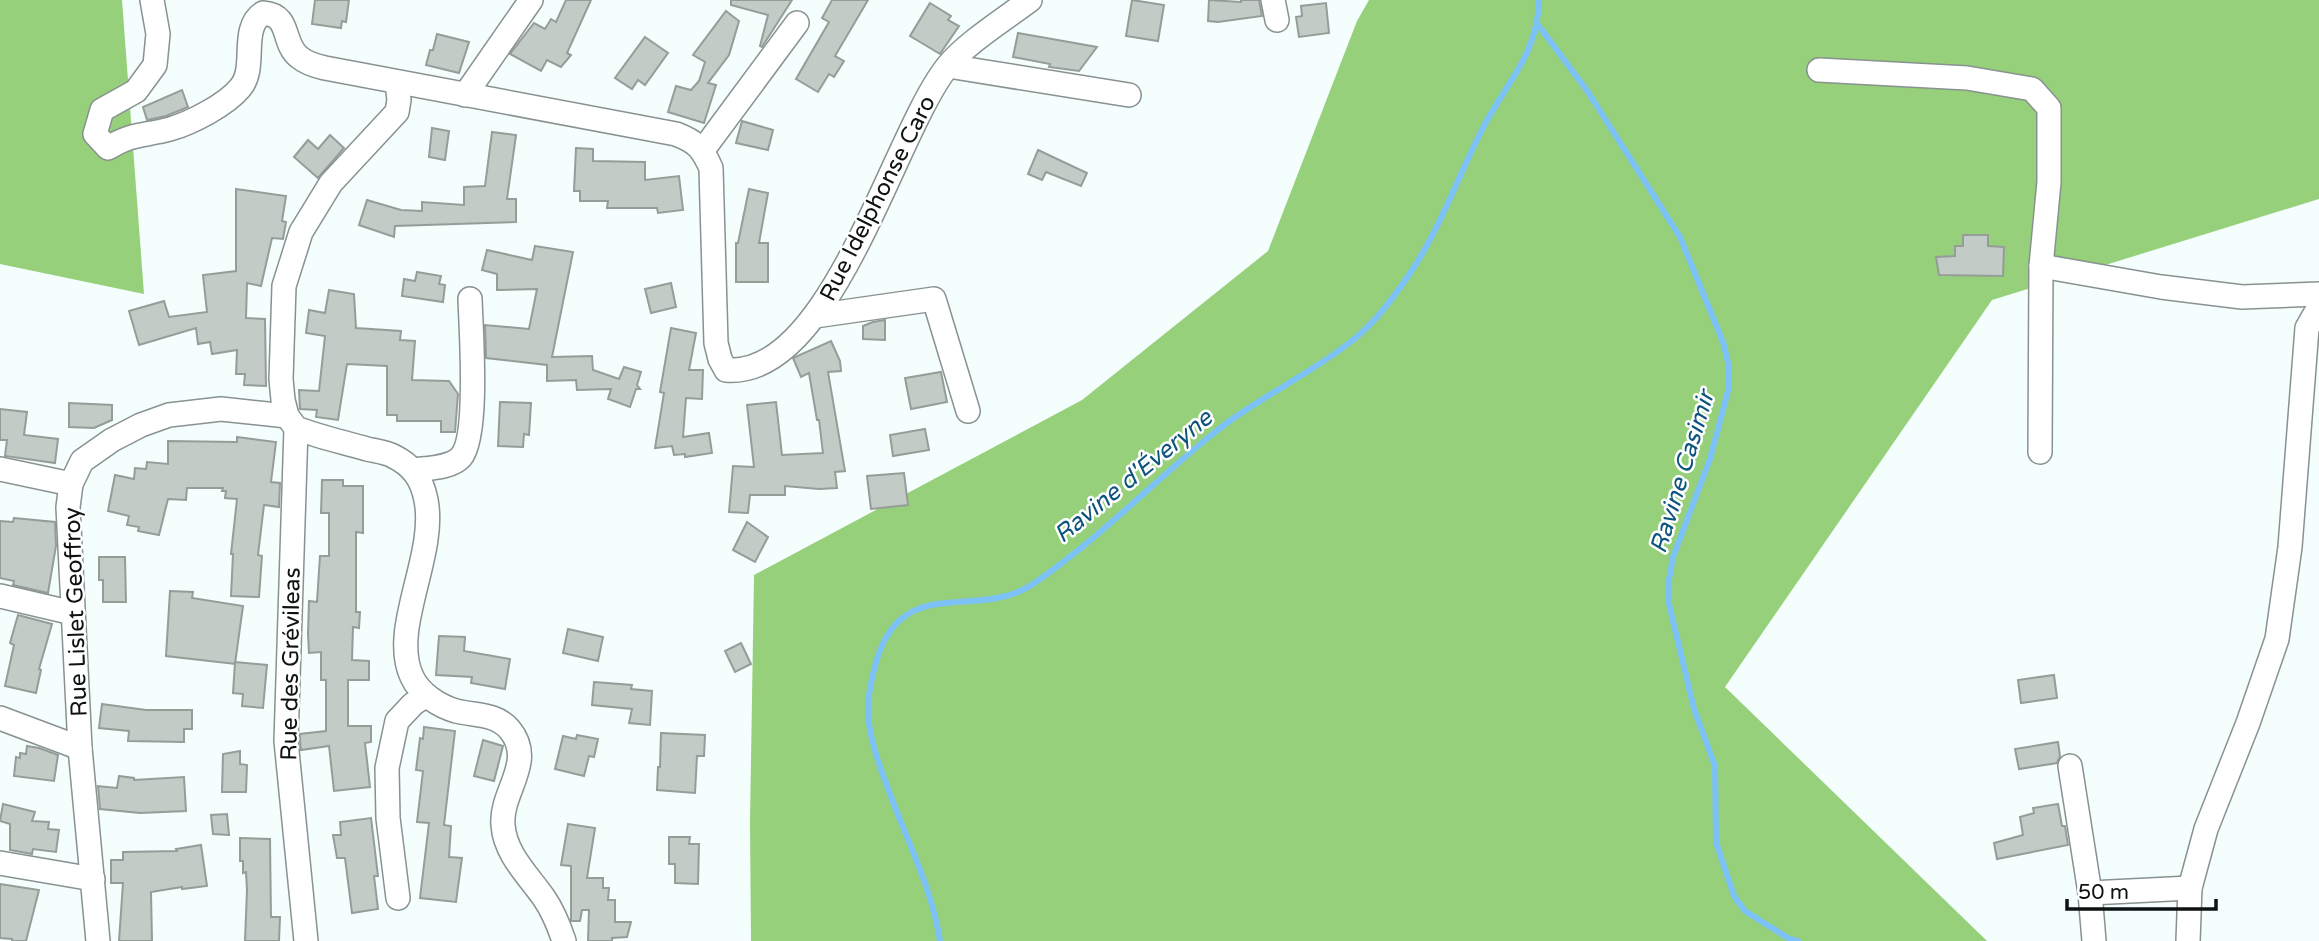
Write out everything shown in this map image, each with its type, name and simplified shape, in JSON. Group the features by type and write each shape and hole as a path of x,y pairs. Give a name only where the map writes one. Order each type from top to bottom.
{"street":[{"path":"152,0 158,34 155,65 136,91 102,110 95,134 108,148 125,137 172,128 212,110 233,96 243,86 248,72 254,21 267,6 284,26 290,46 297,56 309,64 397,83 676,134 690,139 703,150 797,23"},
{"path":"464,95 531,0"},
{"name":"Rue Idelphonse Caro","path":"703,150 711,168 716,343 726,370 738,371 754,366 787,346 815,316 830,294 892,174 921,107 948,66 1030,0"},
{"path":"948,66 1129,95"},
{"path":"1819,70 1967,78 2032,89 2049,108 2049,182 2041,266 2040,452"},
{"name":"Rue des Grévileas","path":"306,941 286,741 292,422 283,400 281,379 285,286 301,232 331,183 397,112 397,83"},
{"path":"2041,266 2161,287 2242,297 2319,294"},
{"path":"470,299 471,422 466,448 460,459 449,464 414,470 423,486 429,516 426,548 406,632 407,655 411,676 425,696 454,711 491,717 501,722 517,742 521,754 517,777 502,815 503,831 509,849 555,917 564,941"},
{"path":"815,316 934,299 968,411"},
{"path":"2188,941 2190,888 2206,829 2248,723 2277,639 2290,547 2307,328 2319,307"},
{"name":"Rue Lislet Geoffroy","path":"99,941 80,748 68,507 71,484 82,461 112,440 141,425 169,415 221,409 292,422 392,455 414,470"},
{"path":"0,469 71,484"},
{"path":"0,596 74,613"},
{"path":"398,898 387,818 387,768 397,722 412,704 425,696"},
{"path":"0,718 80,748"},
{"path":"2070,766 2090,893 2094,941"},
{"path":"0,863 93,880"},
{"path":"2090,893 2190,888"}],"green space":[{"path":"0,0 122,0 144,294 0,264"},
{"path":"1369,0 2319,0 2319,199 1992,300 1725,687 1987,941 751,941 754,575 1082,400 1268,251 1357,21"}],"building":[{"path":"315,0 349,0 346,22 342,21 341,28 312,24"},
{"path":"566,0 591,0 567,53 571,55 561,67 547,60 541,71 510,54 534,23 545,29 551,19 556,22"},
{"path":"731,0 792,0 762,47 760,46 768,15 731,5"},
{"path":"832,0 868,0 835,56 844,61 834,77 829,74 818,92 796,79 829,22 822,18"},
{"path":"1132,0 1164,5 1158,41 1126,36"},
{"path":"1209,0 1259,0 1262,16 1208,21"},
{"path":"930,3 951,16 948,20 959,26 940,54 910,36"},
{"path":"1326,3 1329,33 1299,37 1296,17 1302,16 1301,6"},
{"path":"726,11 739,21 729,55 708,83 716,85 704,123 668,112 676,86 691,90 699,81 705,62 693,55"},
{"path":"1018,33 1097,47 1079,71 1049,67 1050,64 1013,57"},
{"path":"437,34 469,42 459,73 426,65"},
{"path":"645,37 668,53 645,85 638,80 632,89 615,78"},
{"path":"182,90 188,107 147,120 143,107"},
{"path":"742,121 773,130 768,150 736,143"},
{"path":"432,128 449,131 445,160 429,157"},
{"path":"492,132 516,135 507,199 516,199 516,222 395,226 394,237 359,225 367,200 401,210 422,211 422,202 464,205 464,187 485,186"},
{"path":"330,135 344,148 318,178 294,157 308,140 318,149"},
{"path":"576,148 593,149 593,161 645,162 645,180 679,176 683,210 658,213 657,208 607,208 608,201 580,201 580,191 574,191"},
{"path":"1038,150 1087,173 1081,186 1046,172 1042,180 1028,174"},
{"path":"236,189 286,196 282,221 286,222 283,239 272,238 261,286 247,283 246,318 265,319 266,386 244,385 245,374 236,374 237,350 212,354 210,342 198,344 196,328 139,345 129,311 164,301 169,317 207,312 203,275 236,271"},
{"path":"749,189 768,193 759,243 768,243 768,282 736,282 736,243"},
{"path":"1963,235 1988,235 1988,246 2004,247 2003,276 1939,275 1936,257 1955,256 1955,246 1963,246"},
{"path":"535,246 573,252 552,357 592,356 593,370 619,379 624,367 641,372 637,385 640,389 636,389 630,407 608,399 611,389 577,390 576,380 547,381 547,365 486,358 485,325 529,329 537,289 497,290 497,274 482,270 487,250 532,260"},
{"path":"417,272 441,276 439,284 445,285 443,302 402,296 404,279 415,281"},
{"path":"671,283 676,307 651,313 645,289"},
{"path":"329,290 354,294 356,328 401,331 400,340 415,341 412,380 449,381 458,394 455,432 441,432 441,421 397,421 397,415 387,415 387,366 347,364 338,420 316,417 317,410 300,409 299,390 319,391 325,336 306,333 309,310 325,313"},
{"path":"885,320 885,340 863,339 863,326"},
{"path":"671,328 696,333 689,370 703,370 702,399 686,398 683,437 709,433 712,453 685,457 685,454 674,455 672,446 655,448 664,393 660,392"},
{"path":"831,341 840,361 841,371 828,372 845,471 835,472 837,488 785,486 785,495 750,495 748,513 729,512 733,466 754,467 747,405 776,402 782,455 823,453 809,373 801,377 793,358"},
{"path":"941,372 947,402 911,409 905,378"},
{"path":"500,402 531,403 529,435 524,434 523,447 498,446"},
{"path":"69,403 112,405 112,420 94,428 69,427"},
{"path":"0,409 27,412 24,435 58,439 55,463 5,456 7,440 0,440"},
{"path":"925,429 929,450 893,456 890,435"},
{"path":"237,437 276,442 271,482 280,483 279,507 264,505 258,555 262,556 259,597 231,596 231,554 237,499 225,498 226,491 222,491 223,488 187,488 186,500 168,499 159,535 138,531 139,527 127,525 129,516 108,511 115,475 134,479 135,468 146,469 147,462 168,464 168,441 237,442"},
{"path":"904,473 908,505 871,509 867,476"},
{"path":"322,480 343,480 343,486 363,486 363,533 356,532 356,612 360,612 359,628 353,627 352,660 369,661 369,680 348,680 348,726 371,726 371,742 365,743 370,787 334,791 329,746 301,750 300,741 300,734 326,731 326,680 321,680 321,652 309,653 308,634 309,601 317,602 320,556 329,556 329,513 321,513"},
{"path":"14,518 55,522 56,546 48,593 13,585 14,581 0,578 0,521 13,522"},
{"path":"747,522 768,537 755,562 733,550"},
{"path":"99,557 125,557 126,602 103,602"},
{"path":"170,591 193,592 192,598 243,606 235,664 166,656"},
{"path":"18,615 52,624 39,669 41,670 36,693 5,686 14,645 10,643"},
{"path":"568,629 603,637 598,661 563,653"},
{"path":"439,636 465,637 464,651 510,659 505,689 471,683 472,677 436,675"},
{"path":"741,643 751,664 735,672 725,651"},
{"path":"235,662 267,665 263,708 242,706 243,694 233,693"},
{"path":"2054,675 2057,698 2021,703 2018,680"},
{"path":"594,682 632,685 631,689 652,691 650,725 629,723 632,709 592,705"},
{"path":"102,704 146,710 192,710 192,729 184,729 184,742 128,741 129,731 99,728"},
{"path":"424,727 455,731 444,825 451,826 449,857 462,858 456,902 420,898 429,823 417,822 423,771 416,770"},
{"path":"661,733 705,735 704,756 697,756 695,793 657,790"},
{"path":"577,735 598,739 594,757 589,756 584,776 555,769 563,736 576,739"},
{"path":"483,740 503,746 494,781 474,776"},
{"path":"2058,742 2060,756 2057,763 2019,769 2015,749"},
{"path":"27,746 58,755 54,781 14,776 16,757 20,758 20,753 26,754"},
{"path":"240,751 240,764 247,765 246,792 222,792 223,754"},
{"path":"119,776 134,780 184,777 186,811 140,813 100,809 98,786 117,788"},
{"path":"3,804 35,812 32,821 49,822 48,829 59,830 56,852 33,849 32,854 10,850 10,824 0,821"},
{"path":"2058,804 2068,845 1997,859 1994,843 2023,835 2020,817 2034,813 2033,808"},
{"path":"227,814 229,835 213,834 211,815"},
{"path":"371,818 378,876 374,876 378,909 352,913 345,858 337,858 333,835 341,835 340,822"},
{"path":"568,824 595,828 587,878 603,878 603,888 609,888 608,900 615,900 615,922 631,922 627,937 612,938 612,941 588,941 589,910 582,910 580,921 571,921 571,866 561,865"},
{"path":"669,837 690,837 689,844 699,844 698,884 675,883 675,864 669,864"},
{"path":"240,838 270,839 271,917 280,917 279,941 245,941 247,890 246,872 243,873 243,861 240,861"},
{"path":"201,845 207,886 151,892 152,941 119,941 123,883 111,883 111,860 123,860 123,852 177,851 176,849"},
{"path":"0,884 39,890 26,941 0,938"}],"waterway":[{"name":"Ravine d'Éveryne","path":"940,941 931,901 879,765 870,728 868,709 871,684 877,659 889,633 905,616 923,607 989,599 1012,594 1033,584 1104,529 1215,432 1333,355 1366,329 1420,258 1440,220 1476,141 1528,50 1534,35 1539,0"},
{"name":"Ravine Casimir","path":"1536,22 1588,92 1680,237 1723,342 1729,367 1729,387 1710,459 1673,557 1669,604 1694,709 1715,766 1716,842 1734,896 1745,911 1788,938 1798,941"}]}
